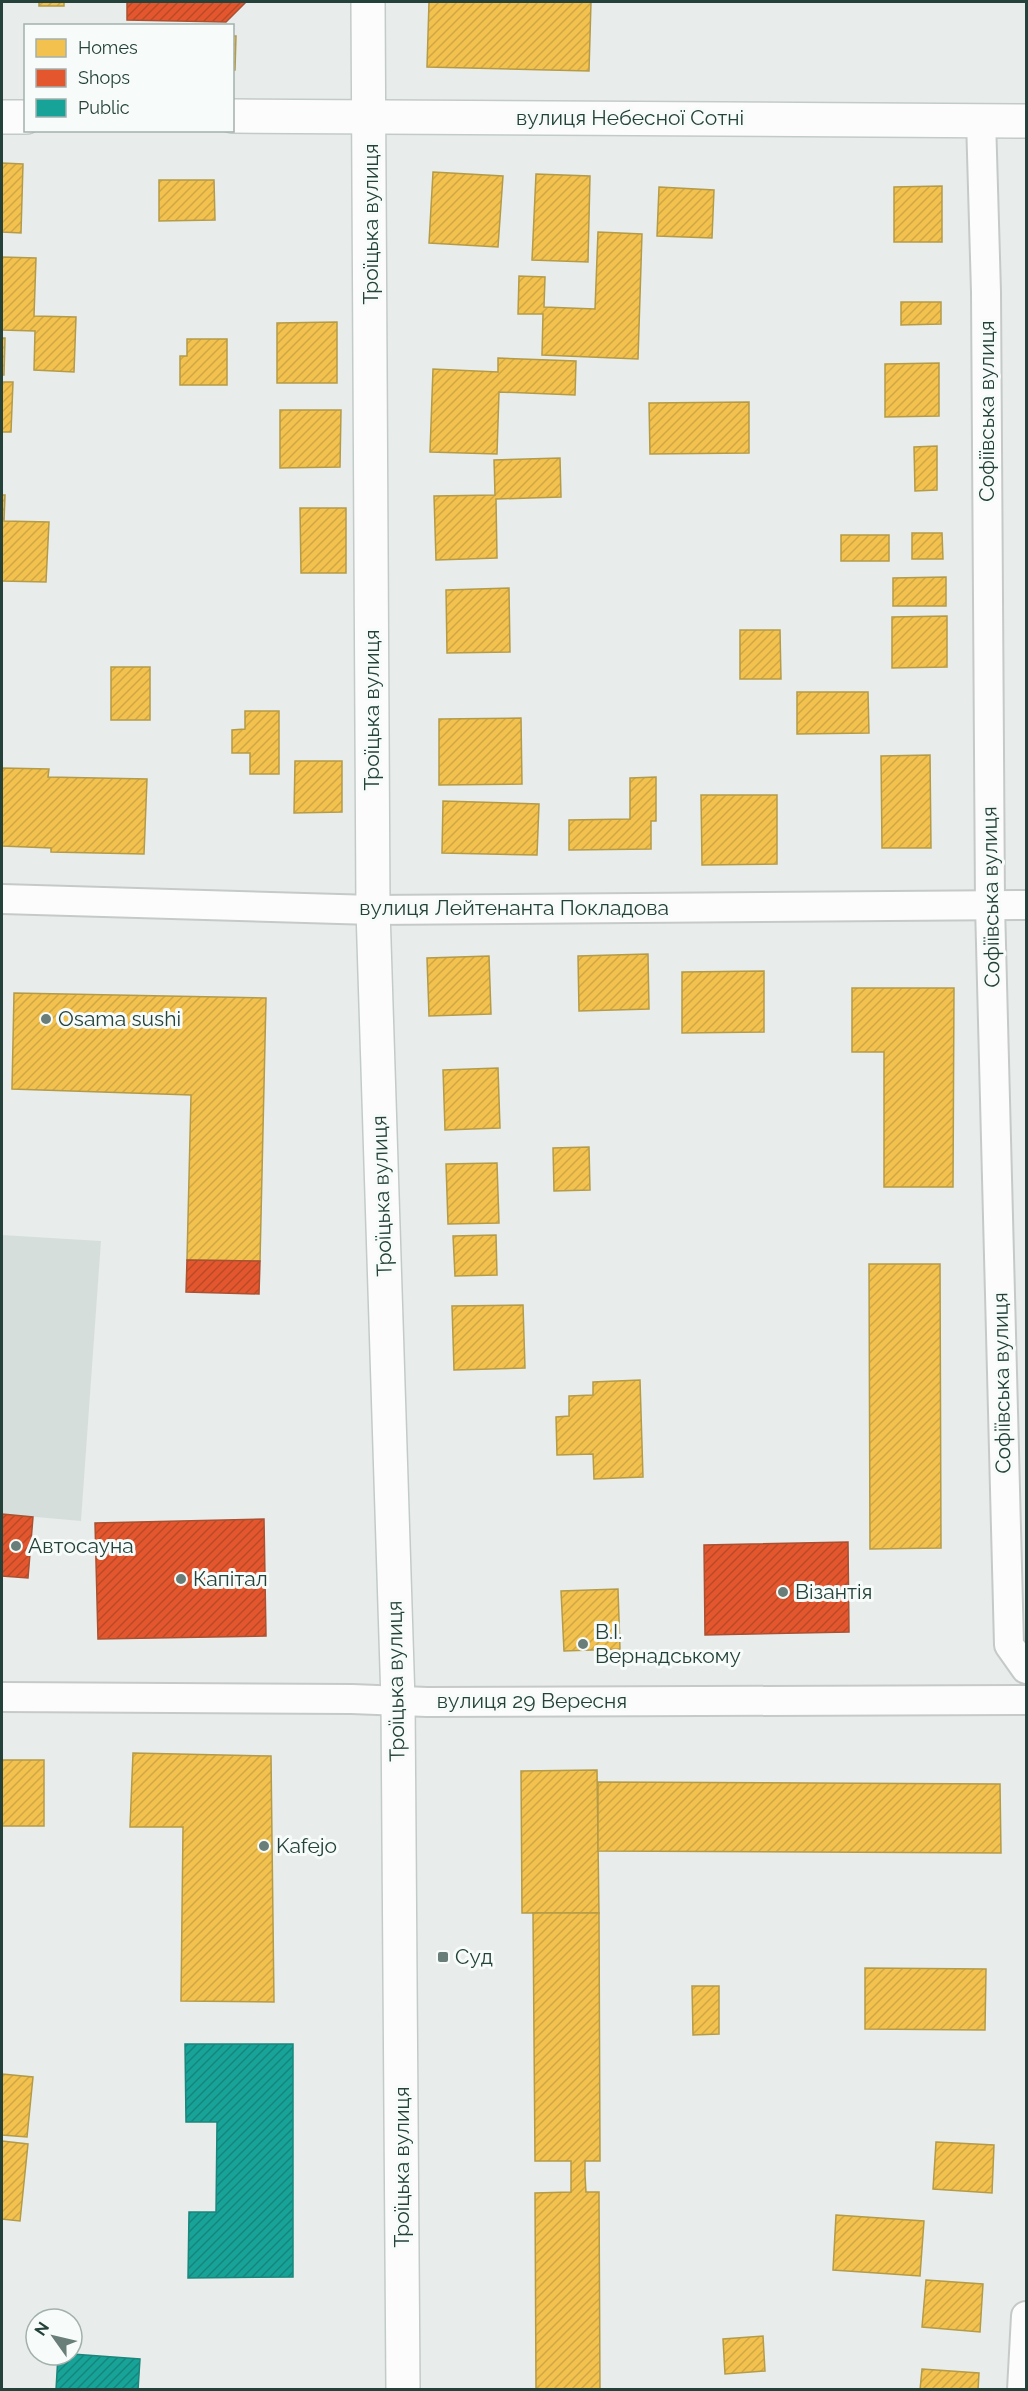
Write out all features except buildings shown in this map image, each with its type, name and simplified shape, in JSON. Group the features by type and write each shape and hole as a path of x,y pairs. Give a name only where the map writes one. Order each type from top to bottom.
{"main road":[{"name":"Троїцька вулиця","path":"368,2 373,910 398,1701 403,2390"},
{"name":"вулиця Небесної Сотні","path":"234,116 1026,121"},
{"path":"2,117 24,117"}],"street":[{"name":"Софіївська вулиця","path":"981,119 986,292 990,905 1009,1645 1026,1669"},
{"name":"вулиця Лейтенанта Покладова","path":"2,899 373,910 1026,905"},
{"name":"вулиця 29 Вересня","path":"2,1697 398,1701 1026,1700"},
{"path":"1022,2390 1026,2316"}],"shaded area":[{"path":"2,1235 101,1241 81,1521 2,1514"}],"place":[{"name":"Osama sushi","path":"46,1019"},
{"name":"Автосауна","path":"16,1546"},
{"name":"Капітал","path":"181,1579"},
{"name":"Візантія","path":"783,1592"},
{"name":"В.І. Вернадському","path":"583,1644"},
{"name":"Kafejo","path":"264,1846"},
{"name":"Суд","path":"443,1957"}]}
